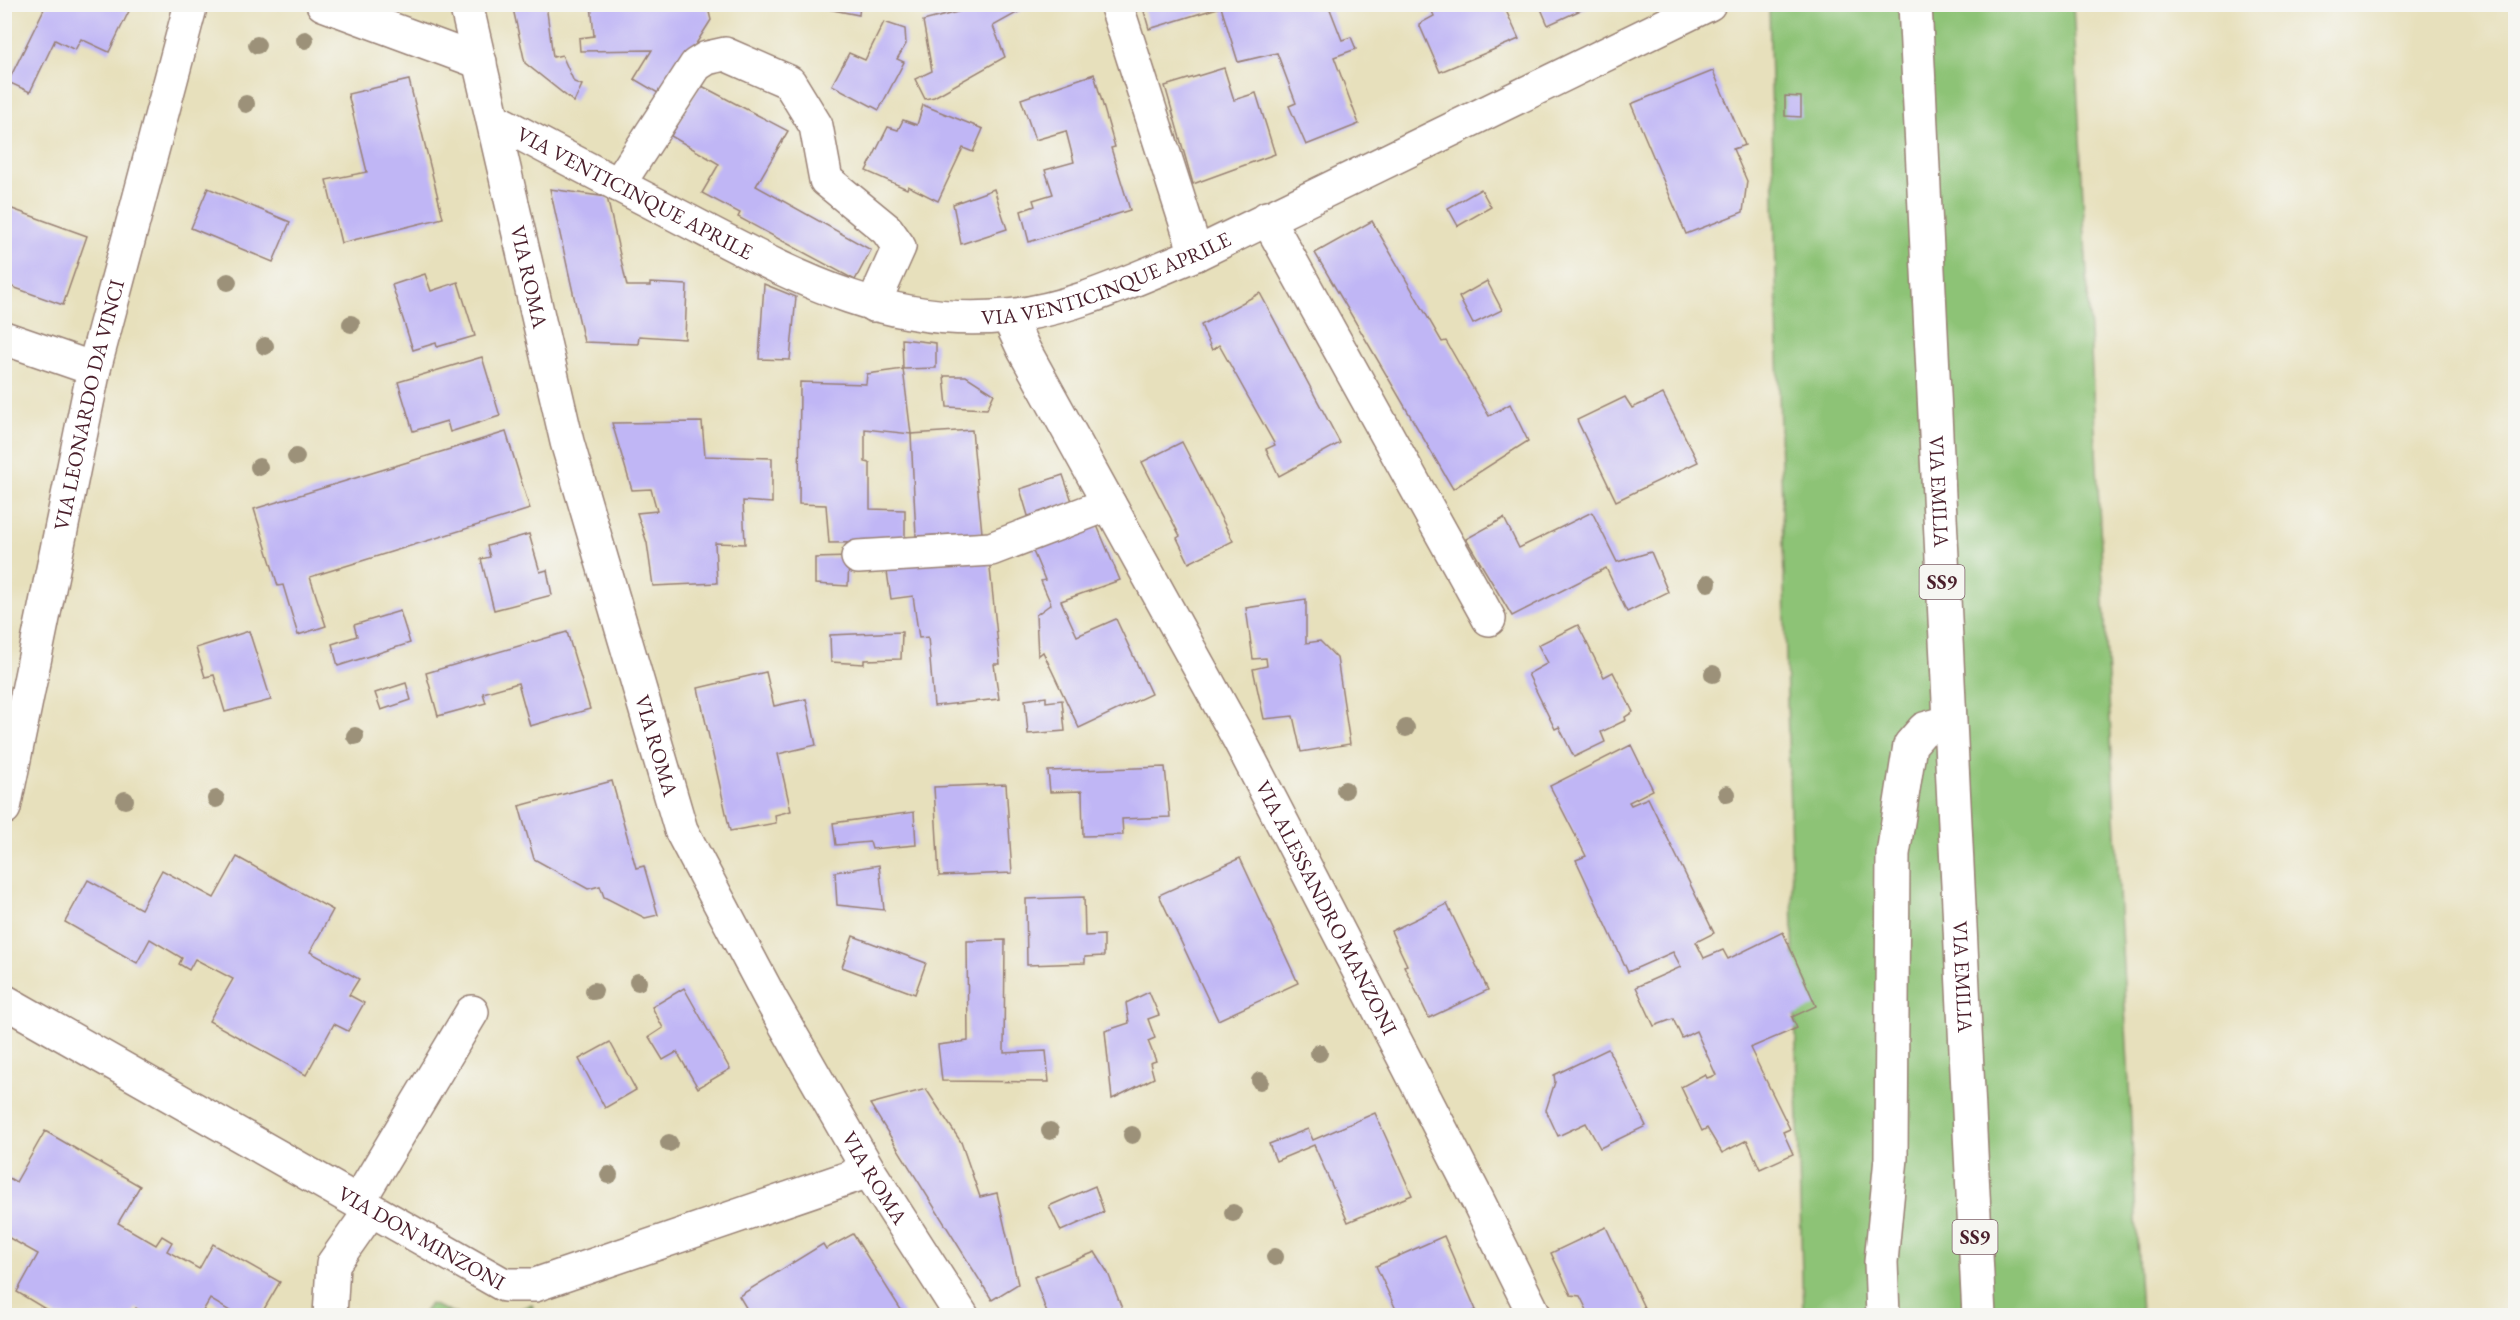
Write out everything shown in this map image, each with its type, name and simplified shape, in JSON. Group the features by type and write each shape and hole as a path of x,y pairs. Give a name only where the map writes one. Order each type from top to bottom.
{"street":[{"name":"VIA LEONARDO DA VINCI","path":"4,808 94,369 191,4"},
{"path":"323,4 480,62"},
{"name":"VIA ROMA","path":"466,4 567,442 681,830 770,998 869,1171 962,1316"},
{"path":"1116,4 1196,254"},
{"name":"VIA VENTICINQUE APRILE","path":"493,119 784,271 873,305 923,316 972,318 1008,316 1052,308 1125,283 1196,254 1709,4"},
{"name":"VIA EMILIA","path":"1915,4 1979,1316"},
{"path":"618,185 696,65 707,58 725,54 789,82 816,126 826,180 887,230 899,247 873,305"},
{"path":"1267,218 1489,619"},
{"name":"VIA ALESSANDRO MANZONI","path":"1008,316 1024,350 1239,739 1535,1316"},
{"path":"4,338 94,369"},
{"path":"858,557 991,549 1109,504"},
{"path":"1883,1316 1881,1262 1891,1158 1893,854 1910,745 1924,729 1949,722"},
{"name":"VIA DON MINZONI","path":"4,1001 504,1285 535,1285 869,1171"},
{"path":"330,1316 333,1264 472,1012"}],"green space":[{"path":"1769,5 2073,5 2141,1315 1803,1315"},
{"path":"430,1304 458,1315 422,1315"},
{"path":"532,1304 534,1315 507,1315"}],"building":[{"path":"512,4 546,4 553,57 562,55 574,82 582,85 574,102 525,63"},
{"path":"591,4 707,4 711,20 663,96 634,79 652,50 580,51 579,38 594,36"},
{"path":"802,4 860,4 859,15"},
{"path":"988,4 1033,4 993,26 1005,57 934,97 925,99 915,79 932,71 923,21"},
{"path":"1142,4 1328,4 1342,40 1351,37 1356,49 1334,57 1359,124 1306,145 1289,106 1296,103 1277,53 1238,62 1221,7 1149,29"},
{"path":"1429,4 1503,4 1519,39 1440,72 1419,24 1434,16"},
{"path":"1539,4 1594,4 1548,25"},
{"path":"46,5 132,5 109,52 81,39 75,50 55,40 30,92 8,82"},
{"path":"884,22 905,29 906,44 897,59 904,62 879,110 832,85 849,53 865,60"},
{"path":"1224,68 1234,100 1256,93 1275,154 1193,184 1165,86"},
{"path":"1713,71 1745,145 1733,149 1747,181 1743,212 1686,234 1631,104"},
{"path":"1094,74 1115,147 1111,148 1130,210 1029,242 1021,211 1035,206 1033,200 1053,194 1045,170 1074,162 1066,131 1035,140 1021,99"},
{"path":"409,80 443,218 341,243 326,180 367,172 348,94"},
{"path":"700,85 788,131 756,186 871,250 855,280 738,217 740,213 702,193 719,164 671,136"},
{"path":"1785,96 1801,97 1801,117 1785,116"},
{"path":"923,105 983,129 973,152 963,148 938,201 908,186 907,189 866,171 888,127 898,130 903,120 917,125"},
{"path":"208,188 290,222 273,262 191,228"},
{"path":"550,189 607,197 627,286 650,286 650,283 687,285 685,339 639,336 638,344 584,342"},
{"path":"994,189 1007,229 961,244 953,204"},
{"path":"1481,189 1491,207 1458,226 1448,208"},
{"path":"4,206 87,236 63,305 4,284"},
{"path":"1372,221 1442,342 1446,341 1489,416 1510,404 1528,441 1453,489 1315,253"},
{"path":"425,274 431,291 458,282 475,336 437,347 436,343 413,350 392,285"},
{"path":"1487,281 1502,310 1473,324 1459,297"},
{"path":"764,284 796,297 790,360 759,359"},
{"path":"1260,293 1340,443 1279,476 1266,449 1275,445 1219,345 1212,350 1201,325"},
{"path":"902,339 936,343 936,368 903,369"},
{"path":"482,357 500,416 450,432 447,421 413,431 398,382"},
{"path":"903,369 911,434 865,429 865,462 870,463 870,509 905,510 905,542 829,543 826,505 799,504 800,382 866,384 867,374"},
{"path":"944,376 966,376 994,394 987,409 947,407"},
{"path":"1663,394 1698,462 1616,501 1577,420 1625,397 1632,408"},
{"path":"702,422 705,456 772,458 772,503 743,501 745,544 715,543 717,583 653,586 647,543 637,513 657,511 651,489 632,490 612,423"},
{"path":"972,430 982,533 916,536 911,434"},
{"path":"506,432 530,509 310,577 326,626 298,635 283,585 278,586 254,509"},
{"path":"1182,442 1233,541 1189,563 1177,538 1180,536 1142,462"},
{"path":"1063,475 1073,504 1029,519 1020,489"},
{"path":"1592,512 1617,562 1651,552 1668,592 1627,612 1606,568 1512,616 1466,539 1504,518 1519,548"},
{"path":"1096,523 1120,580 1061,601 1077,636 1116,619 1151,694 1079,728 1043,652 1038,656 1036,615 1051,604 1041,581 1045,580 1032,549"},
{"path":"529,534 540,572 547,570 552,595 494,610 481,559 490,557 487,546"},
{"path":"849,557 848,586 815,584 815,558"},
{"path":"989,559 1000,664 994,664 999,699 934,706 928,637 919,638 913,596 891,599 886,565"},
{"path":"1306,599 1306,643 1320,641 1337,658 1350,744 1301,752 1293,716 1264,719 1253,669 1267,666 1266,658 1253,659 1246,608"},
{"path":"400,611 410,643 338,666 332,644 357,636 354,625"},
{"path":"1578,625 1604,677 1613,672 1633,712 1625,717 1626,720 1601,732 1605,742 1574,757 1559,727 1555,729 1528,674 1548,663 1538,645"},
{"path":"249,631 271,700 225,712 214,675 205,677 196,648"},
{"path":"567,632 590,709 530,726 518,683 483,693 486,703 438,716 426,673"},
{"path":"902,632 901,659 864,660 864,664 831,662 830,635"},
{"path":"766,672 774,706 806,699 816,745 778,754 791,811 775,815 776,823 730,831 698,688"},
{"path":"406,683 411,700 381,710 375,693"},
{"path":"1046,697 1046,702 1062,700 1065,731 1028,734 1025,700"},
{"path":"1631,745 1653,790 1629,802 1631,805 1648,798 1714,933 1696,942 1704,958 1723,950 1728,959 1783,932 1816,1006 1792,1017 1797,1028 1750,1048 1790,1129 1783,1132 1793,1154 1760,1169 1747,1140 1722,1153 1707,1128 1702,1131 1681,1087 1705,1074 1707,1078 1716,1075 1696,1031 1682,1038 1673,1019 1654,1026 1636,987 1681,967 1673,952 1628,972 1576,860 1586,856 1550,786"},
{"path":"1165,767 1170,817 1122,819 1123,835 1083,836 1082,791 1050,792 1048,771"},
{"path":"612,781 636,868 644,866 658,915 645,918 604,897 600,886 588,889 534,859 519,806"},
{"path":"1006,784 1012,873 939,876 934,787"},
{"path":"914,812 916,845 872,849 870,842 836,845 833,823"},
{"path":"237,857 333,910 310,952 359,979 349,995 364,1003 348,1031 334,1024 306,1075 209,1021 233,979 195,959 189,970 179,964 182,958 150,939 137,963 65,922 88,880 141,909 162,870 214,898"},
{"path":"1240,858 1298,983 1218,1020 1159,895"},
{"path":"879,865 884,910 837,905 835,872"},
{"path":"1084,897 1085,936 1104,935 1104,956 1085,957 1085,963 1027,965 1026,899"},
{"path":"1447,904 1488,990 1429,1018 1404,966 1407,965 1391,931"},
{"path":"853,936 926,963 915,994 842,967"},
{"path":"1005,940 1004,1053 1046,1051 1049,1082 942,1081 938,1045 968,1041 967,941"},
{"path":"684,988 730,1069 698,1088 677,1052 663,1060 649,1037 663,1028 652,1007"},
{"path":"1149,992 1159,1015 1148,1019 1155,1038 1148,1041 1156,1061 1150,1063 1154,1078 1112,1099 1105,1031 1129,1023 1126,1003"},
{"path":"610,1042 636,1090 605,1108 579,1059"},
{"path":"1608,1049 1646,1126 1600,1148 1586,1123 1558,1136 1546,1110 1555,1082 1554,1075"},
{"path":"926,1089 961,1142 980,1197 997,1193 1018,1284 992,1300 870,1104"},
{"path":"1375,1113 1412,1195 1348,1222 1314,1145 1276,1161 1269,1144 1308,1129 1313,1140"},
{"path":"45,1131 140,1186 118,1223 156,1245 162,1236 172,1242 167,1251 199,1269 213,1244 280,1282 260,1316 238,1316 210,1299 200,1316 148,1316 136,1308 132,1316 57,1316 17,1292 38,1254 4,1235 4,1175 16,1182"},
{"path":"1095,1186 1104,1212 1061,1231 1049,1206"},
{"path":"1606,1227 1648,1316 1590,1316 1580,1296 1571,1295 1551,1253"},
{"path":"853,1234 905,1316 751,1316 739,1296 823,1244 826,1249"},
{"path":"1444,1236 1476,1310 1464,1316 1399,1316 1376,1266"},
{"path":"1095,1252 1108,1273 1125,1316 1048,1316 1034,1277"}]}
